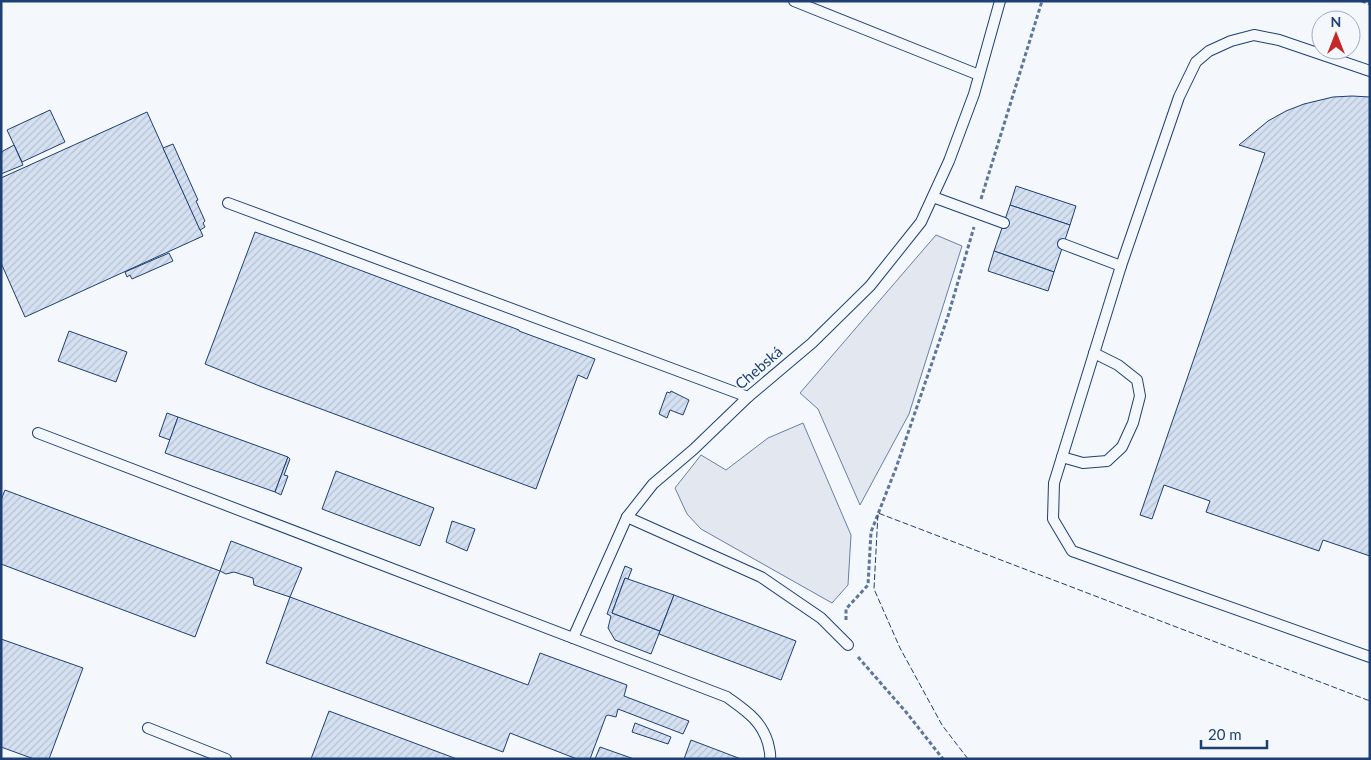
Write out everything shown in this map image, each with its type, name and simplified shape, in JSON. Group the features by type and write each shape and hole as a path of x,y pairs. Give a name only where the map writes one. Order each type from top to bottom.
{"lane":[{"path":"794,1 979,75"},
{"name":"Chebská","path":"573,638 627,517 653,484 694,449 748,397 812,343 870,286 921,222 949,161 979,75 1000,1"},
{"path":"1370,72 1279,40 1254,35 1231,41 1209,51 1196,62 1178,97 1121,266 1054,482 1053,519 1072,551 1370,657"},
{"path":"933,197 1004,223"},
{"path":"228,203 748,397"},
{"path":"1063,244 1121,266"},
{"path":"1062,457 1084,463 1107,461 1122,447 1133,423 1140,396 1137,380 1118,365 1094,353"},
{"path":"38,433 727,697 754,717 765,734 771,755 770,759"},
{"path":"627,517 761,577 821,618 848,645"},
{"path":"148,728 226,759"}],"path":[{"path":"944,759 848,645 846,609 868,584 871,532 896,468 948,316 977,213 1042,1"},
{"path":"1362,1 1370,4"}],"shaded area":[{"path":"936,235 962,246 909,414 860,505 818,409 800,393"},
{"path":"803,423 851,535 848,585 832,603 701,529 687,514 675,488 701,455 726,470 768,438"}],"building":[{"path":"1333,97 1370,97 1370,556 1323,540 1319,551 1206,512 1210,501 1164,485 1152,519 1140,515 1265,153 1239,145 1268,121 1286,111 1304,104"},
{"path":"50,110 65,142 22,162 7,130"},
{"path":"147,112 203,236 25,317 1,263 1,178"},
{"path":"173,144 198,200 196,201 205,221 203,223 205,227 200,230 163,148"},
{"path":"14,145 23,165 1,174 1,154"},
{"path":"1016,186 1076,206 1070,225 1010,205"},
{"path":"1010,205 1070,225 1054,272 994,251"},
{"path":"255,232 595,359 587,379 578,375 536,489 205,364"},
{"path":"994,251 1054,272 1048,291 988,271"},
{"path":"169,253 173,261 132,279 130,275 127,277 125,272"},
{"path":"69,331 127,352 116,382 58,361"},
{"path":"671,391 689,400 683,415 670,410 667,418 659,414 667,392 670,393"},
{"path":"167,413 178,417 170,440 159,436"},
{"path":"178,417 288,457 275,492 165,453"},
{"path":"288,457 290,459 284,475 288,476 281,495 275,492"},
{"path":"336,471 434,508 420,546 322,509"},
{"path":"5,490 220,571 195,637 1,564 1,500"},
{"path":"452,521 475,529 467,551 446,542"},
{"path":"231,541 302,568 290,597 254,585 253,578 234,572 226,574 220,571"},
{"path":"625,566 632,569 628,579 625,578 612,613 660,631 651,654 615,640 608,628 611,616 607,614"},
{"path":"625,578 674,595 660,631 612,613"},
{"path":"674,595 796,641 781,680 659,634"},
{"path":"290,597 528,685 540,653 627,685 624,696 689,721 683,734 618,709 616,717 606,716 590,759 577,759 510,733 503,752 266,663"},
{"path":"1,639 83,668 49,759 34,759 1,747"},
{"path":"329,711 457,759 311,759"},
{"path":"635,723 671,737 668,744 632,732"},
{"path":"691,740 741,759 684,759"},
{"path":"600,747 634,759 595,759"}],"fence":[{"path":"968,759 942,725 900,648 874,589 878,513 1370,701"}]}
